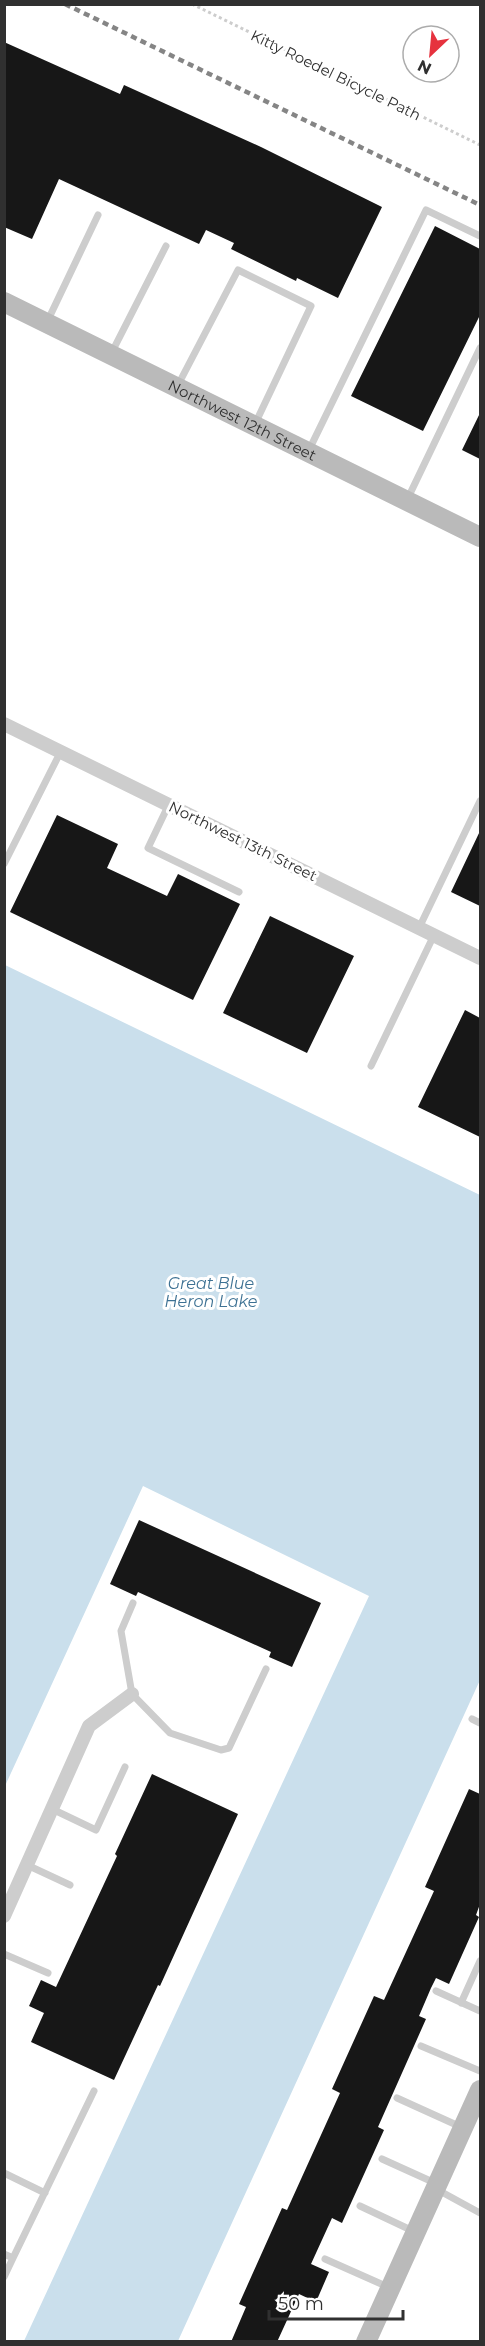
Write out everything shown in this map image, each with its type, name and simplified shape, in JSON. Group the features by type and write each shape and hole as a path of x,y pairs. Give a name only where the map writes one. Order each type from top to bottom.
{"main road":[{"name":"Northwest 12th Street","path":"4,302 309,450 480,537"},
{"path":"366,2342 480,2090"}],"street":[{"name":"Northwest 13th Street","path":"4,724 480,958"},
{"path":"4,1916 89,1726 132,1694"}],"lane":[{"path":"309,450 426,210 480,236"},
{"path":"47,323 98,215"},
{"path":"111,354 166,246"},
{"path":"178,386 238,270 290,295 311,306 255,424"},
{"path":"407,500 480,348"},
{"path":"4,864 61,751"},
{"path":"419,928 480,801"},
{"path":"169,804 148,848 239,892"},
{"path":"371,1066 434,935"},
{"path":"133,1603 121,1631 132,1694 170,1733 221,1750 229,1748 234,1742 266,1669"},
{"path":"472,1719 480,1723"},
{"path":"52,1809 96,1830 125,1767"},
{"path":"27,1865 70,1885"},
{"path":"4,1954 48,1973"},
{"path":"461,2002 480,1961"},
{"path":"436,1991 480,2011"},
{"path":"422,2046 480,2072"},
{"path":"4,2277 94,2091"},
{"path":"397,2098 463,2128"},
{"path":"382,2159 480,2213"},
{"path":"4,2173 45,2193"},
{"path":"360,2206 416,2232"},
{"path":"4,2254 13,2258"},
{"path":"325,2259 390,2288"}],"path":[{"name":"Kitty Roedel Bicycle Path","path":"192,4 480,145"}],"water":[{"name":"Great Blue Heron Lake","path":"5,965 480,1195 480,1680 178,2341 24,2341 369,1596 143,1486 5,1786"}],"building":[{"path":"4,42 120,94 124,85 261,147 382,207 338,298 297,278 296,281 231,249 234,243 206,230 199,244 59,179 32,239 4,227"},
{"path":"435,226 480,249 480,315 423,431 351,396"},
{"path":"480,413 480,459 462,450"},
{"path":"57,815 118,844 107,868 167,896 178,874 240,904 193,1000 10,912"},
{"path":"480,831 480,906 451,892"},
{"path":"270,916 354,956 307,1053 223,1013"},
{"path":"465,1010 480,1018 480,1137 418,1107"},
{"path":"139,1520 321,1603 292,1667 269,1657 271,1652 138,1592 136,1596 110,1584"},
{"path":"152,1774 238,1814 160,1986 158,1985 114,2080 31,2042 44,2013 29,2006 41,1980 56,1987"},
{"path":"469,1789 480,1794 480,1904 476,1915 479,1917 449,1984 436,1978 431,1988 419,2016 426,2019 378,2127 384,2130 342,2223 332,2218 311,2264 329,2272 316,2302 299,2294 277,2342 231,2342 246,2307 239,2304 282,2208 287,2210 340,2093 332,2089 374,1996 384,2000 434,1891 425,1887"}],"railway":[{"path":"65,4 480,205"}]}
